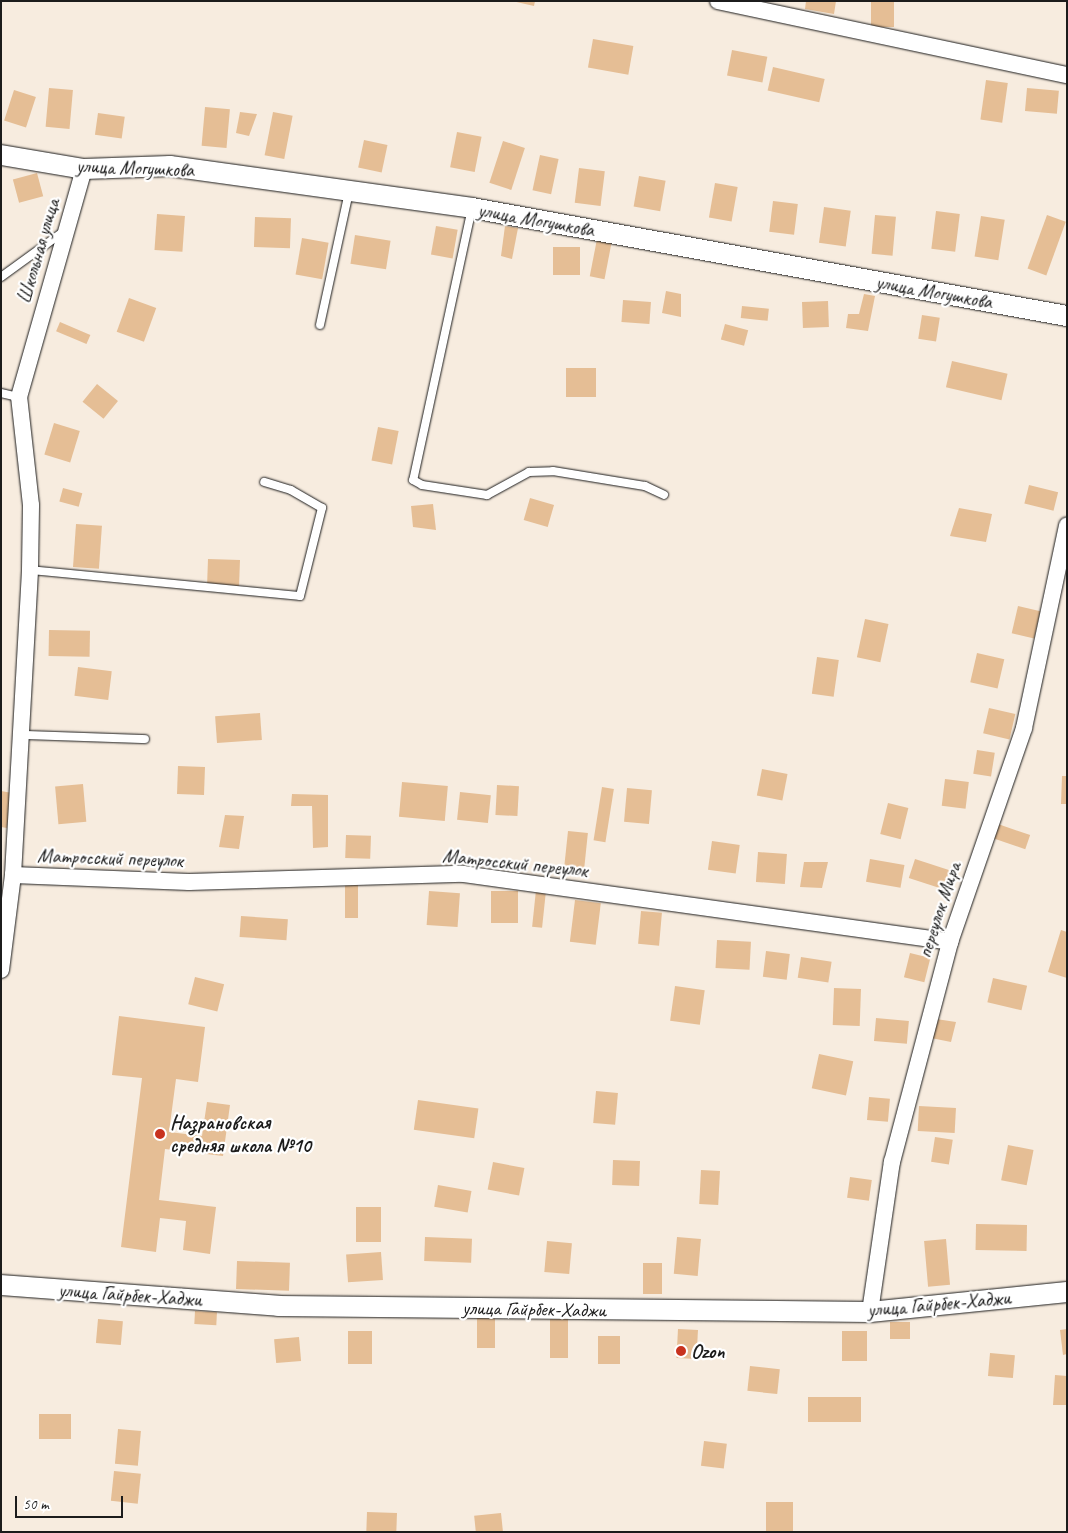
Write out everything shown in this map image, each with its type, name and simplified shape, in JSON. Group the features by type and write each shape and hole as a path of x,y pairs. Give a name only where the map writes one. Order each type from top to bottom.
{"street":[{"path":"718,1 1067,75"},
{"name":"улица Могушкова","path":"1,155 84,169 170,166 472,208 1067,316"},
{"name":"Школьная улица","path":"1,970 13,875 23,735 30,570 31,505 19,397 84,169"},
{"name":"переулок Мира","path":"870,1312 892,1162 950,942 1024,728 1067,526"},
{"name":"Матросский переулок","path":"13,875 188,882 463,874 950,942"},
{"name":"улица Гайрбек-Хаджи","path":"1,1286 278,1306 870,1312 1067,1292"}],"lane":[{"path":"320,325 349,191"},
{"path":"472,208 413,480 487,495 529,472 553,471 645,486 664,494"},
{"path":"1,277 66,230"},
{"path":"1,393 19,397"},
{"path":"30,570 300,596 322,508 292,490 264,482"},
{"path":"23,735 145,739"}],"building":[{"path":"512,1 535,1 534,6"},
{"path":"806,1 836,1 834,14 805,9"},
{"path":"871,1 894,1 894,27 871,27"},
{"path":"593,39 633,46 628,75 588,68"},
{"path":"732,50 767,57 762,82 727,76"},
{"path":"773,67 825,79 819,102 768,90"},
{"path":"986,80 1008,83 1002,123 980,120"},
{"path":"49,88 73,90 70,129 46,127"},
{"path":"1027,88 1059,91 1057,114 1025,111"},
{"path":"14,90 36,97 26,128 4,120"},
{"path":"205,107 230,109 227,148 202,146"},
{"path":"240,112 257,114 249,136 236,133"},
{"path":"273,112 293,116 284,159 265,155"},
{"path":"98,113 125,117 122,139 95,135"},
{"path":"457,132 482,137 475,172 450,167"},
{"path":"364,140 387,145 382,172 358,167"},
{"path":"503,141 525,148 511,190 489,183"},
{"path":"540,155 559,159 551,194 533,190"},
{"path":"579,168 605,171 601,206 575,203"},
{"path":"37,173 43,196 19,203 13,179"},
{"path":"639,176 666,181 660,211 634,207"},
{"path":"715,183 738,187 732,221 709,217"},
{"path":"773,201 798,204 794,235 769,232"},
{"path":"824,207 851,211 846,246 819,243"},
{"path":"936,211 960,214 955,252 931,249"},
{"path":"157,214 185,216 182,252 154,250"},
{"path":"875,215 896,217 893,256 872,254"},
{"path":"1047,215 1066,222 1046,275 1028,269"},
{"path":"981,216 1005,220 998,260 975,256"},
{"path":"255,217 291,218 290,248 254,247"},
{"path":"436,226 458,230 453,258 431,255"},
{"path":"505,226 518,228 512,259 501,256"},
{"path":"355,235 391,241 386,269 350,264"},
{"path":"302,238 329,243 322,279 296,274"},
{"path":"597,239 612,242 604,279 590,276"},
{"path":"553,247 580,247 580,275 553,275"},
{"path":"666,291 681,294 681,317 662,313"},
{"path":"864,294 875,296 868,331 846,328 848,314 859,314"},
{"path":"129,298 156,308 144,342 117,332"},
{"path":"623,300 651,302 649,324 621,322"},
{"path":"828,301 829,327 803,328 802,302"},
{"path":"742,306 769,309 768,321 741,318"},
{"path":"922,315 940,318 936,342 918,339"},
{"path":"60,322 90,335 86,344 56,331"},
{"path":"725,324 748,330 744,346 721,339"},
{"path":"952,361 1008,374 1001,400 946,387"},
{"path":"566,368 596,368 596,397 566,397"},
{"path":"97,384 118,401 104,419 83,402"},
{"path":"54,423 80,431 70,462 44,455"},
{"path":"378,427 399,431 392,464 372,460"},
{"path":"1029,485 1058,492 1054,511 1024,503"},
{"path":"63,488 82,493 79,507 59,502"},
{"path":"530,498 554,505 548,527 524,520"},
{"path":"433,504 436,530 413,527 411,506"},
{"path":"959,508 992,514 986,542 950,536"},
{"path":"76,524 102,526 99,569 73,567"},
{"path":"208,559 240,560 239,586 207,585"},
{"path":"1018,606 1040,611 1034,638 1012,633"},
{"path":"865,619 888,624 880,662 857,657"},
{"path":"49,630 90,631 90,657 49,656"},
{"path":"977,653 1004,659 998,689 970,682"},
{"path":"817,657 839,660 834,697 812,694"},
{"path":"78,667 112,671 108,700 74,696"},
{"path":"989,708 1015,714 1009,739 983,733"},
{"path":"260,713 262,740 217,743 215,716"},
{"path":"977,750 995,753 991,777 973,774"},
{"path":"178,766 205,767 204,795 177,794"},
{"path":"762,769 788,774 782,800 757,796"},
{"path":"1062,776 1067,776 1067,804 1061,804"},
{"path":"945,779 969,782 966,809 942,806"},
{"path":"402,782 448,786 445,821 399,817"},
{"path":"83,784 86,822 58,824 55,786"},
{"path":"497,785 519,786 517,816 495,815"},
{"path":"602,787 614,789 605,842 594,840"},
{"path":"627,788 652,790 649,824 624,822"},
{"path":"1,791 12,793 7,828 1,827"},
{"path":"460,792 491,795 488,823 457,820"},
{"path":"292,794 328,795 328,847 313,848 312,806 291,806"},
{"path":"888,803 908,808 901,839 880,834"},
{"path":"225,815 244,816 239,849 219,847"},
{"path":"998,824 1030,835 1025,849 993,838"},
{"path":"568,831 588,833 584,870 564,868"},
{"path":"346,835 371,836 370,859 345,858"},
{"path":"712,841 740,845 736,874 708,870"},
{"path":"758,852 787,854 785,884 756,882"},
{"path":"870,859 904,865 900,888 866,882"},
{"path":"915,859 951,871 945,890 909,878"},
{"path":"804,862 828,862 822,888 800,887"},
{"path":"345,881 358,881 358,918 345,918"},
{"path":"536,890 546,891 542,928 532,927"},
{"path":"429,891 460,893 458,927 427,925"},
{"path":"491,891 518,891 518,923 491,923"},
{"path":"575,900 601,903 596,945 570,942"},
{"path":"641,911 662,913 659,946 638,944"},
{"path":"241,916 288,919 286,940 240,937"},
{"path":"1061,930 1067,932 1067,978 1048,972"},
{"path":"717,940 751,942 749,970 716,968"},
{"path":"766,951 790,954 787,980 763,977"},
{"path":"910,953 930,958 924,982 904,977"},
{"path":"801,957 832,962 828,983 798,978"},
{"path":"195,977 224,984 217,1011 188,1004"},
{"path":"993,978 1027,986 1021,1010 987,1002"},
{"path":"675,986 705,990 700,1025 670,1021"},
{"path":"834,988 861,989 860,1026 833,1025"},
{"name":"Назрановская средняя школа №10","path":"119,1016 205,1027 198,1082 176,1079 169,1132 202,1136 207,1102 230,1105 223,1156 165,1149 159,1200 216,1207 210,1254 183,1250 186,1221 160,1218 156,1252 121,1247 142,1078 112,1075"},
{"path":"876,1018 909,1021 907,1044 874,1041"},
{"path":"936,1019 956,1022 951,1042 931,1038"},
{"path":"819,1054 853,1061 846,1096 812,1088"},
{"path":"596,1091 618,1093 615,1125 593,1123"},
{"path":"869,1097 890,1099 888,1122 867,1120"},
{"path":"418,1100 478,1108 474,1138 414,1130"},
{"path":"919,1106 956,1108 955,1133 918,1131"},
{"path":"935,1137 953,1140 949,1165 931,1162"},
{"path":"1008,1145 1034,1150 1027,1185 1001,1180"},
{"path":"613,1160 640,1161 639,1186 612,1185"},
{"path":"493,1162 524,1168 519,1196 488,1189"},
{"path":"701,1170 720,1171 718,1205 699,1204"},
{"path":"850,1177 872,1180 869,1201 847,1198"},
{"path":"438,1185 471,1191 468,1213 434,1207"},
{"path":"356,1207 381,1207 381,1242 356,1242"},
{"path":"976,1224 1027,1225 1027,1251 976,1250"},
{"path":"425,1237 472,1239 471,1263 424,1261"},
{"path":"677,1237 701,1239 698,1276 674,1274"},
{"path":"946,1239 950,1285 928,1287 924,1241"},
{"path":"547,1241 572,1243 569,1274 544,1272"},
{"path":"381,1252 383,1280 348,1282 346,1254"},
{"path":"237,1261 290,1263 289,1291 236,1289"},
{"path":"643,1263 662,1263 662,1294 643,1294"},
{"path":"195,1311 217,1312 216,1325 194,1324"},
{"path":"477,1316 495,1316 495,1348 477,1348"},
{"path":"98,1319 123,1321 121,1345 96,1343"},
{"path":"550,1319 568,1319 568,1358 550,1358"},
{"path":"890,1322 910,1322 910,1339 890,1339"},
{"path":"678,1329 698,1330 696,1359 676,1358"},
{"path":"1067,1329 1067,1354 1063,1355 1060,1330"},
{"path":"348,1331 372,1331 372,1364 348,1364"},
{"path":"842,1331 867,1331 867,1361 842,1361"},
{"path":"598,1336 620,1336 620,1364 598,1364"},
{"path":"299,1337 301,1361 276,1363 274,1339"},
{"path":"990,1353 1015,1355 1013,1378 988,1376"},
{"path":"750,1366 780,1369 777,1394 747,1391"},
{"path":"1055,1375 1067,1376 1067,1405 1053,1405"},
{"path":"808,1397 861,1397 861,1422 808,1422"},
{"path":"39,1414 71,1414 71,1439 39,1439"},
{"path":"118,1429 141,1431 138,1466 115,1464"},
{"path":"704,1441 727,1444 724,1469 701,1466"},
{"path":"114,1471 141,1474 138,1504 111,1501"},
{"path":"766,1502 793,1502 793,1532 766,1532"},
{"path":"367,1512 397,1513 396,1532 366,1532"},
{"path":"501,1513 503,1532 476,1532 474,1516"}],"place":[{"name":"Назрановская средняя школа №10","path":"160,1134"},
{"name":"Ozon","path":"681,1351"}]}
